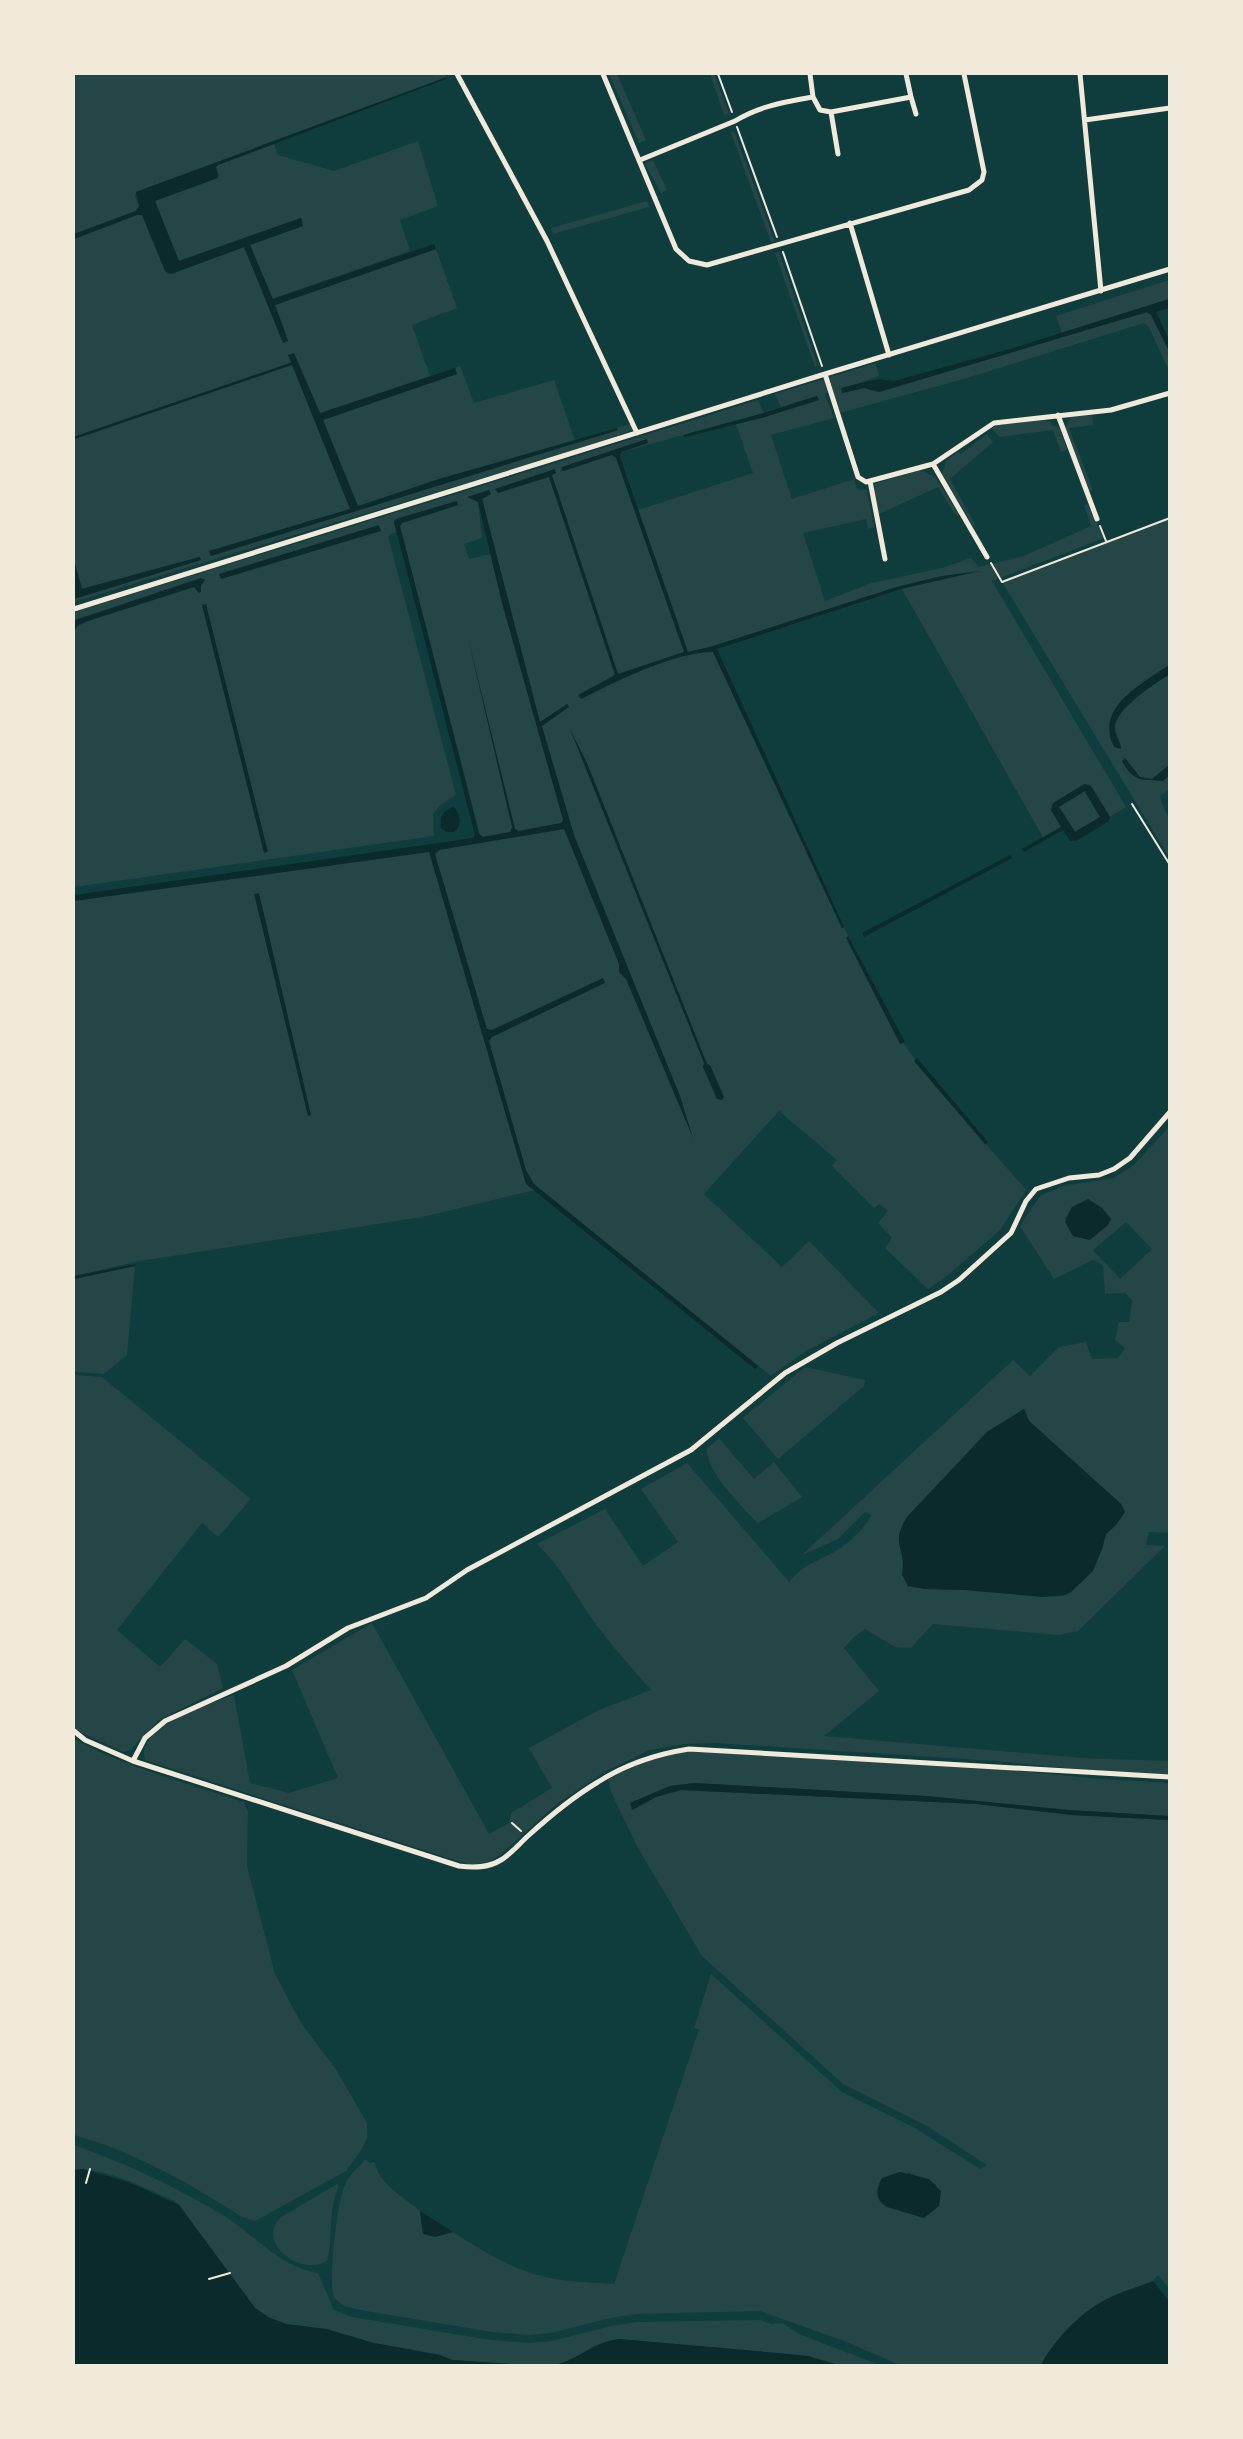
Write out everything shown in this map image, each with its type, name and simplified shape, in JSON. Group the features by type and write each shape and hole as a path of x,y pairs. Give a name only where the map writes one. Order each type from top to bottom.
{"street":[{"path":"457,74 547,241 637,433"},
{"path":"603,74 676,249 689,261 707,265 969,190 982,180 984,172 964,74"},
{"path":"810,74 813,97 820,110 831,112 911,97"},
{"path":"906,74 916,114"},
{"path":"1080,74 1101,291"},
{"path":"640,160 735,121 748,113 781,102 813,97"},
{"path":"1084,120 1170,108"},
{"path":"831,112 838,154"},
{"path":"850,223 889,355"},
{"path":"74,609 825,374 1170,270"},
{"path":"825,374 858,477 863,481 933,464 994,423 1111,410 1170,393"},
{"path":"1058,415 1097,519"},
{"path":"933,464 987,557"},
{"path":"870,481 884,559"},
{"path":"133,1760 145,1738 165,1721 286,1666 348,1628 426,1598 467,1570 691,1450 785,1373 837,1343 942,1292 1011,1233 1026,1201 1036,1189 1069,1178 1099,1175 1114,1168 1130,1158 1170,1112"},
{"path":"74,1731 85,1740 133,1760 459,1866 485,1867 502,1860 561,1807 600,1780 642,1761 689,1749 1170,1777"}],"path":[{"path":"718,74 825,374"},
{"path":"987,557 1002,582 1170,518"},
{"path":"1097,519 1107,542"},
{"path":"1132,804 1170,865"},
{"path":"512,1823 527,1837"},
{"path":"86,2183 90,2169"},
{"path":"209,2279 230,2273"}],"shaded area":[{"path":"74,74 445,74 447,77 136,192 139,206 136,211 74,234"},
{"path":"609,74 617,74 646,140 639,143"},
{"path":"710,74 714,74 729,113 724,115"},
{"path":"447,77 218,165 218,178 155,201 179,261 301,218 303,226 250,245 273,299 434,244 436,249 275,305 288,341 283,343 244,247 171,274 165,271 142,215 74,239 74,234 136,211 139,206 136,192"},
{"path":"734,131 775,241 771,242 731,133"},
{"path":"418,141 438,206 400,220 410,251 272,299 250,245 303,226 301,218 179,261 155,204 157,200 219,176 216,167 218,165 274,144 278,155 334,171"},
{"path":"653,160 667,190 661,193 645,164"},
{"path":"647,201 649,207 553,234 551,228"},
{"path":"143,215 167,273 171,274 244,247 288,340 275,305 436,249 457,308 412,325 430,376 320,414 294,354 288,355 358,506 322,420 457,374 455,368 460,366 474,403 554,380 575,441 439,479 374,502 442,484 630,424 632,430 601,442 74,602 74,599 201,559 199,557 81,589 74,560 74,239","holes":["320,518 211,556 210,551"]},
{"path":"779,252 818,366 815,367 775,253"},
{"path":"1169,280 1169,299 1062,333 1056,316"},
{"path":"1169,299 1169,308 1156,312 1169,340 1169,351 1147,312 879,392 864,388 842,393 841,388 879,379 894,381 1010,349"},
{"path":"1150,313 1169,351 1169,371 1149,327 1144,323 967,378 840,413 832,391 825,394 834,418 771,435 792,499 854,479 857,489 867,490 874,527 868,529 866,519 803,533 825,601 872,583 942,568 971,558 979,567 1024,556 1091,526 1084,505 1088,504 1104,538 992,581 1126,807 1110,817 1091,786 1084,784 1051,805 1063,829 1044,839 902,589 939,579 900,586 710,647 678,654 615,676 582,699 663,662 697,653 713,652 842,928 844,927 891,1024 929,1077 1026,1190 1000,1230 928,1289 885,1248 892,1238 878,1223 888,1211 879,1204 874,1208 832,1166 837,1160 779,1111 704,1194 782,1267 809,1241 879,1313 806,1351 771,1376 539,1189 422,1217 140,1261 74,1276 74,900 426,852 429,852 432,858 439,850 481,839 400,526 402,523 458,505 456,501 394,520 396,532 388,536 456,795 440,805 433,814 434,836 74,887 75,612 758,400 764,413 621,452 619,455 638,510 753,473 736,424 765,417 817,396 781,407 775,394 876,363 879,376 841,389 843,393 864,388 879,392","holes":["555,469 551,475 592,600 549,477 495,489","489,490 491,494 482,499 496,553 469,559 464,544 482,538 478,502"]},
{"path":"294,353 320,413 455,368 457,374 323,420 358,506 439,479 617,428 618,430 211,556 209,551 350,509 288,355"},
{"path":"817,396 819,400 765,417 685,437 683,435 764,413"},
{"path":"1092,415 1093,425 1069,428 1093,490 1089,491 1065,428 1071,417"},
{"path":"1046,420 1059,427 1067,449 1061,452 1053,430 999,437 992,428 997,425"},
{"path":"987,434 993,442 950,479 976,526 974,527 941,473 945,461 958,452 961,454"},
{"path":"647,439 648,443 621,452 620,457 688,652 900,586 980,571 901,589 717,649 844,927 842,928 713,652 664,662 581,699 578,695 615,675 549,477 498,493 495,489 555,469 556,473 552,475 618,674 684,652 616,458 612,455 561,470 562,467"},
{"path":"920,470 933,474 959,514 956,516 938,487 879,514 874,484"},
{"path":"489,490 491,494 482,499 540,722 567,704 569,707 542,726 574,835 680,1096 693,1138 626,979 619,972 619,964 564,829 439,850 435,854 487,1029 492,1030 603,978 605,983 492,1037 489,1041 526,1170 534,1184 758,1366 755,1369 526,1184 429,852 74,901 74,895 473,838 475,835 394,522 396,519 457,501 458,505 402,523 400,526 479,834 483,837 510,832 512,827 468,638 515,829 518,831 561,823 563,820 502,603 478,502 467,497"},
{"path":"1169,519 1170,790 1160,795 1169,822 1169,857 1002,582"},
{"path":"379,525 381,531 221,579 219,574"},
{"path":"200,557 201,560 74,599 74,560 82,589"},
{"path":"201,578 205,580 199,593 194,587 88,621 77,626 74,633 75,620"},
{"path":"206,604 268,852 264,853 202,605"},
{"path":"1169,665 1169,675 1136,698 1121,713 1115,728 1121,749 1114,747 1110,720 1115,708 1134,689"},
{"path":"570,729 587,763 707,1064 710,1065 724,1097 722,1100 717,1099 703,1067 704,1063"},
{"path":"1125,758 1140,777 1152,779 1169,765 1169,776 1163,781 1144,780 1134,776 1122,761"},
{"path":"1085,784 1091,786 1110,817 1109,821 1076,841 1070,841 1063,830 1024,852 1022,849 1061,827 1051,810 1053,803","holes":["1085,791 1100,817 1075,832 1059,807"]},
{"path":"1084,791 1100,817 1075,832 1059,807"},
{"path":"453,807 460,824 454,832 447,832 441,828 441,817"},
{"path":"1010,855 1012,858 864,937 862,933"},
{"path":"259,893 311,1115 308,1116 254,894"},
{"path":"848,936 905,1042 900,1044 846,938"},
{"path":"917,1058 988,1142 985,1144 914,1061"},
{"path":"1169,1127 1169,1533 1149,1532 1146,1545 1165,1546 1078,1631 1059,1635 933,1624 911,1648 895,1647 865,1629 844,1648 879,1691 824,1736 1082,1758 1169,1761 1169,1775 714,1743 685,1744 650,1750 606,1771 558,1803 500,1855 489,1862 470,1865 145,1760 145,1748 151,1736 162,1726 192,1710 234,1695 250,1783 289,1793 338,1778 292,1670 372,1623 489,1834 509,1823 511,1813 552,1788 529,1748 599,1710 651,1690 606,1637 560,1570 537,1544 605,1509 643,1566 678,1542 641,1489 687,1463 789,1582 805,1567 847,1544 872,1515 865,1512 838,1539 802,1555 1013,1360 1030,1376 1059,1347 1086,1342 1092,1359 1118,1358 1125,1348 1115,1340 1119,1322 1129,1322 1132,1300 1125,1293 1105,1294 1103,1265 1093,1260 1054,1279 1020,1226 1040,1196 1063,1186 1114,1178 1134,1165","holes":["1072,1207 1090,1240 1073,1236 1065,1219","1126,1222 1152,1249 1120,1279 1093,1250","1024,1409 1029,1421 1121,1504 1125,1512 1106,1534 1102,1549 1084,1579 1065,1595 1055,1597 926,1589 909,1586 902,1575 900,1539 907,1517 987,1432"]},
{"path":"1088,1199 1102,1208 1111,1219 1108,1225 1090,1240 1073,1236 1065,1222 1072,1207"},
{"path":"136,1264 135,1266 74,1279 74,1276"},
{"path":"135,1266 127,1355 104,1374 74,1372 74,1279"},
{"path":"805,1367 865,1380 864,1386 778,1459 743,1418"},
{"path":"74,1375 102,1377 251,1499 218,1537 202,1523 117,1630 160,1667 185,1639 217,1664 223,1688 159,1720 130,1750 123,1752 74,1729"},
{"path":"1024,1409 1029,1421 1121,1504 1125,1512 1106,1534 1093,1571 1071,1592 1042,1597 908,1586 902,1575 899,1540 907,1517 987,1432"},
{"path":"719,1438 754,1479 774,1462 802,1497 758,1523 712,1468 707,1449"},
{"path":"74,1739 136,1767 244,1802 248,1812 247,1866 275,1974 301,2023 335,2068 367,2123 367,2138 346,2171 255,2221 240,2216 181,2180 139,2159 74,2135"},
{"path":"682,1752 992,1768 1169,1783 1169,1816 1068,1810 926,1796 695,1783 670,1786 630,1803 633,1810 656,1797 680,1790 977,1804 1072,1815 1169,1820 1169,2288 1158,2275 1153,2281 1100,2303 1071,2326 1041,2365 900,2365 844,2341 760,2311 636,2314 551,2333 529,2335 492,2332 366,2311 344,2306 334,2298 333,2257 343,2189 365,2159 370,2163 375,2162 386,2183 420,2211 422,2229 435,2237 453,2232 501,2260 541,2276 614,2284 699,2029 694,2028 711,1974 842,2092 915,2128 980,2169 987,2165 927,2126 843,2084 702,1956 637,1846 611,1792 608,1779 649,1760","holes":["908,2172 936,2184 923,2218 887,2207"]},
{"path":"695,1783 926,1796 1068,1810 1169,1816 1169,1820 1072,1815 977,1804 681,1790 656,1797 632,1810 630,1803 670,1786"},
{"path":"74,2145 131,2167 185,2194 234,2222 290,2264 318,2273 334,2310 352,2317 491,2340 529,2343 552,2341 637,2322 761,2320 771,2324 783,2323 799,2334 880,2365 838,2365 808,2356 619,2339 594,2346 566,2363 524,2365 452,2360 440,2355 374,2343 326,2329 286,2324 255,2308 179,2205 173,2200 112,2175 74,2170"},
{"path":"83,2169 128,2182 179,2205 255,2308 270,2318 286,2324 326,2329 374,2343 440,2355 452,2360 524,2365 74,2366 74,2170"},
{"path":"900,2172 929,2179 941,2191 939,2206 924,2218 887,2207 880,2201 878,2190 882,2178"},
{"path":"337,2184 339,2187 333,2205 327,2261 305,2265 284,2255 277,2247 274,2237 274,2227 281,2217"},
{"path":"420,2211 453,2232 435,2237 423,2234"},
{"path":"1153,2281 1169,2301 1169,2365 1041,2365 1062,2335 1080,2317 1116,2295"},
{"path":"619,2339 808,2356 838,2365 555,2365 602,2343"}],"waterway":[{"path":"74,438 291,364"}]}
